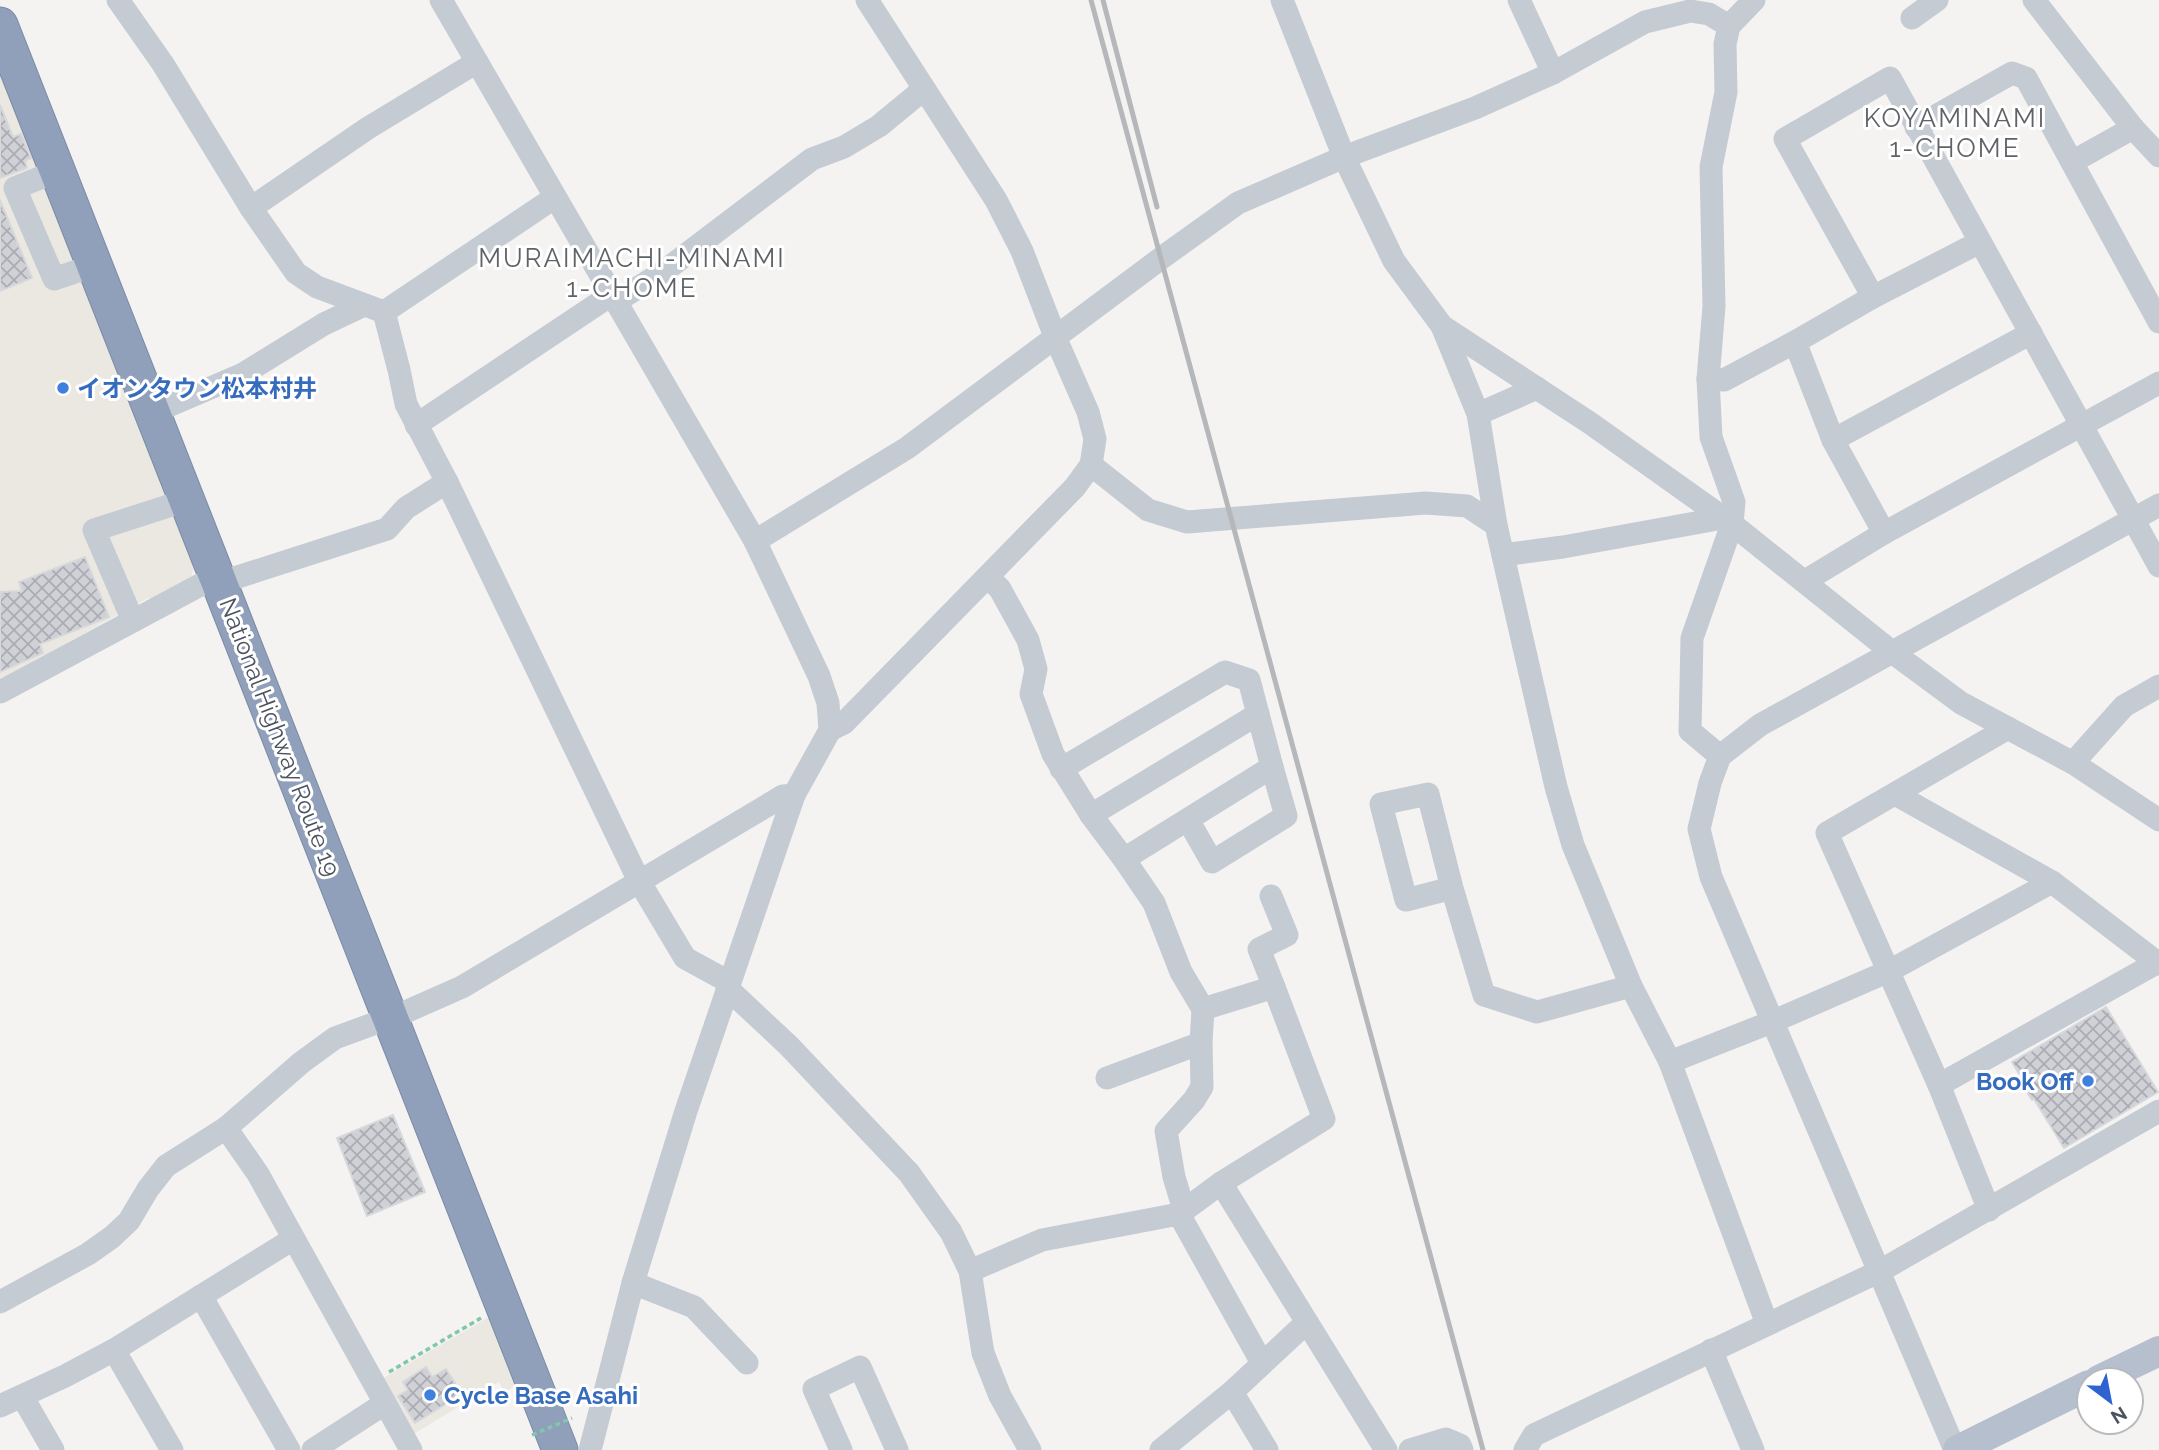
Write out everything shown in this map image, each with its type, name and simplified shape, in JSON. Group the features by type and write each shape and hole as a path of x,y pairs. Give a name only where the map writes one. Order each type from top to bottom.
{"highway":[{"name":"National Highway Route 19","path":"0,24 9,77 57,171 95,265 389,1017 546,1443"}],"main road":[{"path":"2128,1366 2159,1351"},
{"path":"1957,1450 2075,1392"}],"street":[{"path":"118,0 163,64 251,208 296,273 317,287 374,308 400,370 406,404 447,482 639,881 685,958 728,985 789,1046 909,1173 951,1233 970,1270 983,1353 1000,1396 1030,1450"},
{"path":"441,0 755,541 819,676 828,703 830,730 794,795 686,1111 633,1283 590,1450"},
{"path":"830,730 844,723 1075,487 1091,466 1095,439 1088,412 1056,339 1023,251 996,200 867,0"},
{"path":"1282,0 1344,157 1394,261 1442,326 1478,414 1496,525 1556,787 1573,845 1631,986 1670,1062 1767,1324"},
{"path":"1519,0 1553,73"},
{"path":"1720,756 1690,731 1692,638 1734,502 1711,437 1708,379 1714,306 1712,167 1726,92 1725,44 1729,26 1754,0"},
{"path":"1912,18 1937,0"},
{"path":"2034,0 2133,128 2159,156"},
{"path":"755,541 907,448 1238,204 1344,157 1475,108 1553,73 1645,22 1690,11 1709,14 1729,26"},
{"path":"251,208 368,128 477,62"},
{"path":"1916,127 2012,74 2026,78 2159,322"},
{"path":"1873,297 1785,139 1890,78 2159,566"},
{"path":"416,425 613,298 663,272 812,159 844,147 879,126 924,89"},
{"path":"2072,162 2133,128"},
{"path":"152,412 243,374 324,324 374,308 554,198"},
{"path":"1708,379 1724,380 1873,297 1980,242"},
{"path":"1442,326 1590,423 1727,521 1892,652 1961,703 2073,763 2159,820"},
{"path":"1833,440 2031,333"},
{"path":"1795,342 1833,440 1884,533"},
{"path":"1805,581 1884,533 2159,383"},
{"path":"1478,414 1537,388"},
{"path":"1091,466 1148,510 1187,522 1426,503 1466,506 1496,525"},
{"path":"0,692 218,579 387,529 406,508 447,482"},
{"path":"133,621 94,530 187,500"},
{"path":"1957,1450 1711,877 1699,829 1710,783 1720,756 1760,725 2159,505"},
{"path":"1503,555 1727,521"},
{"path":"988,577 1000,589 1028,640 1036,669 1031,694 1061,769 1154,903 1181,972 1203,1009 1200,1043 1202,1087 1194,1100 1166,1130 1182,1212 1262,1363"},
{"path":"1061,769 1224,672 1249,680 1286,816 1212,862 1188,820"},
{"path":"2073,763 2123,706 2159,686"},
{"path":"1091,815 1258,714"},
{"path":"1989,1210 1939,1085 1826,833 2008,728"},
{"path":"1125,859 1272,768"},
{"path":"1452,888 1406,900 1381,804 1428,794 1452,888 1484,995 1537,1012 1631,986"},
{"path":"1895,794 2052,882 2158,963 1939,1085"},
{"path":"0,1302 88,1254 104,1242 129,1220 166,1166 226,1128 302,1062 335,1038 462,987 783,796 794,795"},
{"path":"1670,1062 1889,971 2052,882"},
{"path":"970,1270 1042,1240 1182,1212 1221,1183 1324,1119 1259,949 1287,935 1271,896"},
{"path":"1203,1009 1274,987"},
{"path":"1107,1078 1200,1043"},
{"path":"1525,1450 1534,1435 1880,1272 2159,1111"},
{"path":"226,1128 258,1174 411,1450"},
{"path":"1221,1183 1386,1450"},
{"path":"0,1406 65,1377 114,1350 293,1239"},
{"path":"633,1283 694,1307 747,1363"},
{"path":"201,1296 289,1450"},
{"path":"1161,1450 1232,1392 1306,1323"},
{"path":"114,1350 172,1450"},
{"path":"1711,1350 1753,1450"},
{"path":"841,1450 814,1389 860,1367 897,1450"},
{"path":"1232,1392 1267,1450"},
{"path":"22,1396 53,1450"},
{"path":"313,1450 384,1404"},
{"path":"1410,1450 1446,1439 1460,1444 1462,1450"}],"path":[{"path":"372,1382 492,1312"},
{"path":"546,1443 572,1418"}],"shaded area":[{"name":"イオンタウン松本村井","path":"0,73 190,547 187,549 194,567 193,578 152,600 148,598 0,680"},
{"path":"491,1316 518,1384 505,1392 499,1382 412,1435 380,1380"}],"building":[{"path":"0,105 13,137 21,134 31,158 25,161 27,168 0,178"},
{"path":"0,200 32,278 0,291"},
{"path":"85,557 109,617 40,644 43,653 0,672 0,592 22,591 19,582"},
{"name":"Book Off","path":"2106,1007 2158,1092 2064,1148 2025,1089 2027,1087 2012,1062"},
{"path":"393,1115 425,1192 367,1216 337,1138"},
{"name":"Cycle Base Asahi","path":"426,1367 432,1377 446,1369 462,1394 415,1423 398,1396 408,1390 403,1382"}],"railway":[{"path":"1091,0 1483,1450"},
{"path":"1103,0 1157,207"}],"place":[{"name":"イオンタウン松本村井","path":"63,388"},
{"name":"Book Off","path":"2088,1081"},
{"name":"Cycle Base Asahi","path":"430,1395"}],"district":[{"name":"KOYAMINAMI 1-CHOME","path":"1955,133"},
{"name":"MURAIMACHI-MINAMI 1-CHOME","path":"632,273"}]}
